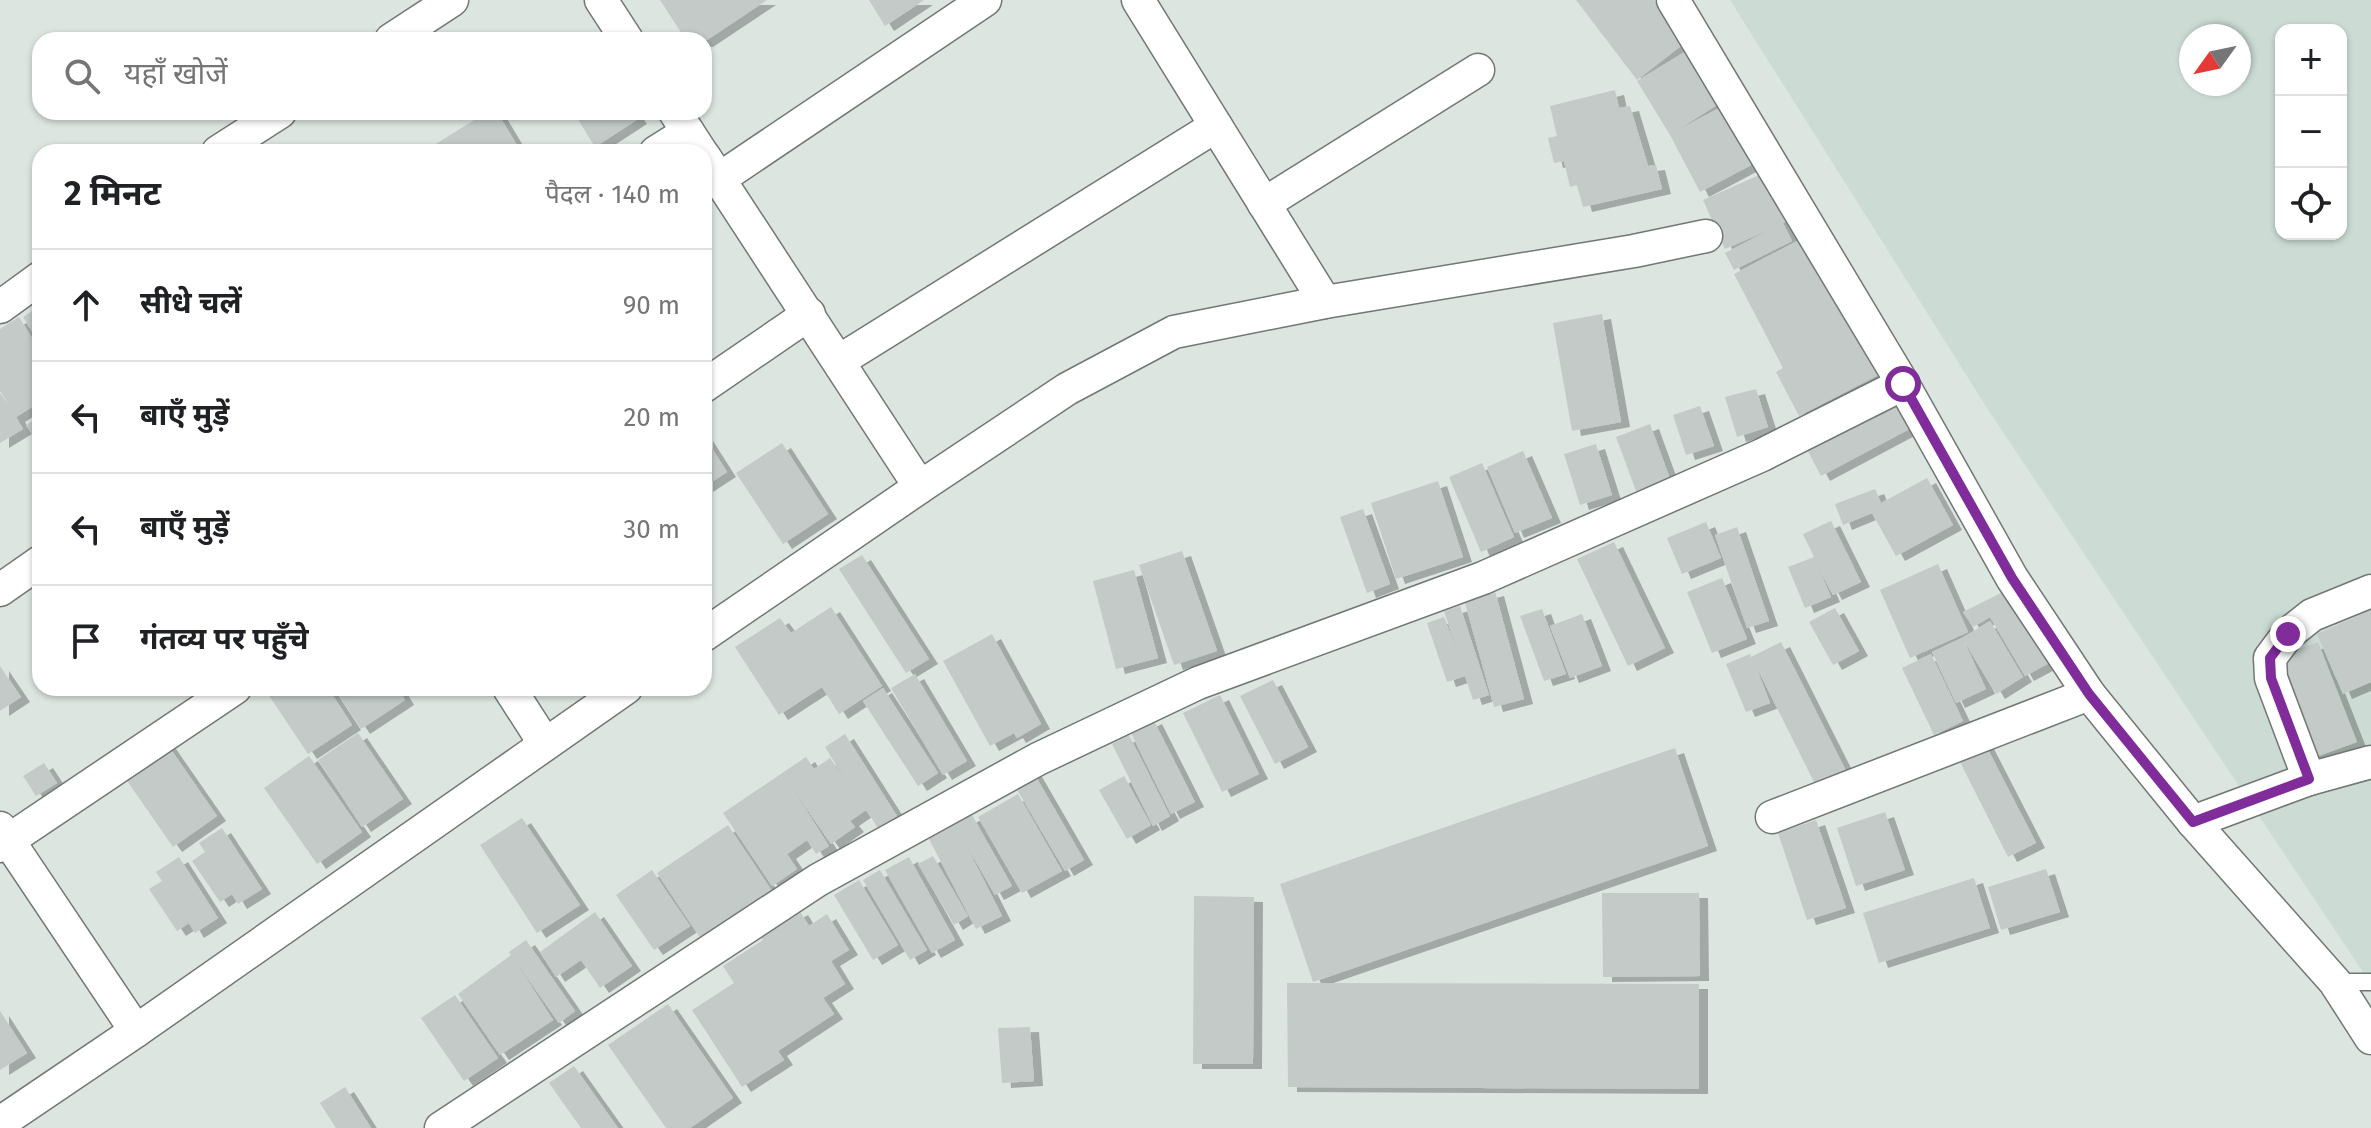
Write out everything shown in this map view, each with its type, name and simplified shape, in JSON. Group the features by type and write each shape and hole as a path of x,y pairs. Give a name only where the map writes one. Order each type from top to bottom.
{"street":[{"path":"403,32 452,0"},
{"path":"601,0 622,32"},
{"path":"701,144 985,0"},
{"path":"1138,0 1325,302"},
{"path":"1673,0 1903,384 2012,578 2089,694 2193,822 2335,982 2371,1038"},
{"path":"1264,204 1478,70"},
{"path":"230,144 268,120"},
{"path":"839,361 1216,126"},
{"path":"712,168 920,487"},
{"path":"712,630 1067,389 1174,332 1325,302 1634,251 1706,236"},
{"path":"0,307 32,284"},
{"path":"712,381 809,314"},
{"path":"441,1128 818,880 1038,759 1198,683 1483,578 1762,455 1903,384"},
{"path":"0,590 32,568"},
{"path":"2309,779 2271,678 2270,658 2288,634 2312,615 2371,591"},
{"path":"1772,817 2089,694"},
{"path":"136,1031 3,839 223,696"},
{"path":"514,696 545,744"},
{"path":"0,1123 614,696"},
{"path":"2193,822 2309,779 2371,762"}],"lane":[{"path":"2335,982 2371,982"}],"shaded area":[{"path":"1730,0 2371,0 2371,984 1987,408"}],"building":[{"path":"660,0 767,0 712,37 712,32 681,32"},
{"path":"869,0 924,0 885,26"},
{"path":"1576,0 1654,0 1686,42 1637,80"},
{"path":"1688,50 1720,103 1676,131 1723,106 1753,164 1700,192 1637,81"},
{"path":"1615,90 1619,108 1630,106 1648,166 1656,165 1662,189 1583,207 1577,185 1570,187 1564,161 1554,163 1548,138 1557,136 1550,106"},
{"path":"474,120 502,120 516,144 436,144"},
{"path":"578,120 636,120 600,144 593,144"},
{"path":"1766,172 1792,241 1734,270 1725,253 1771,229 1725,249 1703,200"},
{"path":"1805,237 1878,375 1799,416 1776,372 1783,368 1734,274"},
{"path":"32,311 32,331 23,317"},
{"path":"1602,314 1621,422 1572,431 1553,323"},
{"path":"19,317 32,338 32,407 16,417 23,429 0,443 0,393 9,405 0,391 0,329"},
{"path":"1756,389 1768,427 1737,437 1725,397"},
{"path":"1899,395 1915,426 1821,476 1804,444"},
{"path":"1700,406 1714,446 1686,455 1673,415"},
{"path":"1650,424 1670,479 1636,491 1616,437"},
{"path":"782,443 828,514 783,544 736,473"},
{"path":"1596,444 1612,495 1580,505 1564,454"},
{"path":"712,449 727,472 712,482"},
{"path":"1523,451 1552,518 1515,533 1487,467"},
{"path":"1482,463 1514,537 1481,552 1449,477"},
{"path":"1927,478 1953,525 1896,556 1872,513 1843,525 1835,504 1875,489 1881,503"},
{"path":"1438,481 1463,557 1396,579 1371,503"},
{"path":"1363,509 1390,584 1367,593 1340,517"},
{"path":"1831,521 1861,582 1833,595 1818,567 1831,597 1805,608 1788,567 1814,557 1803,534"},
{"path":"1706,522 1721,558 1682,574 1667,538"},
{"path":"1737,527 1769,621 1747,628 1715,535"},
{"path":"1614,542 1665,648 1628,666 1577,559"},
{"path":"1182,551 1217,651 1174,665 1139,565"},
{"path":"862,555 929,659 906,673 839,569"},
{"path":"1938,564 1968,632 1910,658 1880,590"},
{"path":"1134,570 1158,658 1116,669 1093,581"},
{"path":"1722,578 1747,639 1712,653 1687,592"},
{"path":"2009,589 2051,662 2025,676 1990,617 1973,627 1963,612"},
{"path":"1495,591 1524,699 1494,707 1464,599"},
{"path":"1460,606 1489,695 1473,700 1465,676 1447,682 1427,623 1444,617 1458,653 1444,611"},
{"path":"831,607 882,686 839,714 822,687 779,715 735,647 780,618 791,633"},
{"path":"1835,608 1859,651 1833,665 1809,622"},
{"path":"1542,609 1566,674 1544,681 1520,616"},
{"path":"2371,610 2371,682 2343,694 2317,634"},
{"path":"1582,614 1602,666 1570,678 1550,626"},
{"path":"1990,621 2023,677 1996,694 1964,641 1986,689 1956,703 1932,652"},
{"path":"992,634 1041,724 1017,738 1014,733 990,746 943,661"},
{"path":"1781,642 1846,771 1816,786 1755,664 1770,703 1746,712 1726,664 1750,654 1751,657"},
{"path":"2318,642 2357,742 2310,759 2272,660"},
{"path":"1931,654 1963,721 1934,735 1902,668"},
{"path":"0,666 21,697 0,711"},
{"path":"915,674 967,761 943,775 891,688"},
{"path":"1273,680 1308,747 1275,764 1240,696"},
{"path":"883,688 938,773 918,786 863,701"},
{"path":"1220,695 1259,774 1222,792 1183,713"},
{"path":"269,696 333,696 352,725 308,754"},
{"path":"339,696 403,696 405,700 361,729"},
{"path":"1153,719 1195,802 1171,814 1130,731"},
{"path":"358,733 403,799 362,827 318,760"},
{"path":"845,734 897,816 878,828 866,810 850,821 855,827 831,844 791,786 829,846 816,854 807,840 787,854 797,869 772,886 723,813 806,757 814,769 830,758 849,786 825,747"},
{"path":"1129,735 1170,816 1153,826 1112,744"},
{"path":"165,741 217,816 173,847 121,772"},
{"path":"1984,742 2036,843 2008,857 1957,756"},
{"path":"1675,748 1708,846 1313,982 1280,884"},
{"path":"309,756 362,832 317,864 264,788"},
{"path":"44,763 57,783 36,796 23,776"},
{"path":"1032,770 1084,860 1065,871 1012,781"},
{"path":"1124,776 1151,825 1127,839 1099,790"},
{"path":"1018,794 1062,871 1022,893 978,817"},
{"path":"1885,812 1905,870 1856,886 1837,828"},
{"path":"972,815 1012,886 995,895 964,841 1002,916 976,929 929,839"},
{"path":"522,818 580,905 537,933 480,845"},
{"path":"1816,820 1846,908 1807,920 1778,833"},
{"path":"728,825 774,894 703,942 657,873"},
{"path":"222,828 262,889 238,904 232,894 220,902 192,861 205,852 199,843"},
{"path":"933,856 968,916 954,925 918,864"},
{"path":"179,857 218,918 195,933 189,923 177,931 149,889 162,881 156,872"},
{"path":"909,857 955,940 932,953 885,870"},
{"path":"2046,869 2060,912 2001,930 1988,887"},
{"path":"652,870 690,926 654,950 616,895"},
{"path":"880,870 927,950 910,960 863,880"},
{"path":"1974,878 1990,928 1879,963 1863,913"},
{"path":"859,880 898,945 873,960 834,895"},
{"path":"1602,893 1699,893 1700,976 1603,977"},
{"path":"1194,896 1254,897 1253,1064 1193,1064"},
{"path":"799,910 809,926 827,914 849,950 831,961 845,984 823,998 834,1014 778,1051 784,1060 742,1087 692,1010 734,983 723,966 763,940 759,934"},
{"path":"595,912 632,966 600,988 581,960 556,977 540,952"},
{"path":"526,940 575,1011 559,1023 514,959 553,1020 500,1055 458,994 511,955 509,952"},
{"path":"1287,983 1699,984 1699,1089 1288,1087"},
{"path":"455,995 498,1058 464,1081 421,1018"},
{"path":"668,1004 733,1098 690,1128 666,1128 608,1045"},
{"path":"0,1011 27,1053 0,1070"},
{"path":"1030,1027 1034,1081 1002,1083 998,1028"},
{"path":"574,1066 618,1128 581,1128 549,1083"},
{"path":"345,1087 371,1128 336,1128 320,1103"}],"route":[{"path":"1903,384 2012,578 2089,694 2193,822 2309,779 2271,678 2270,658 2288,634"}]}
